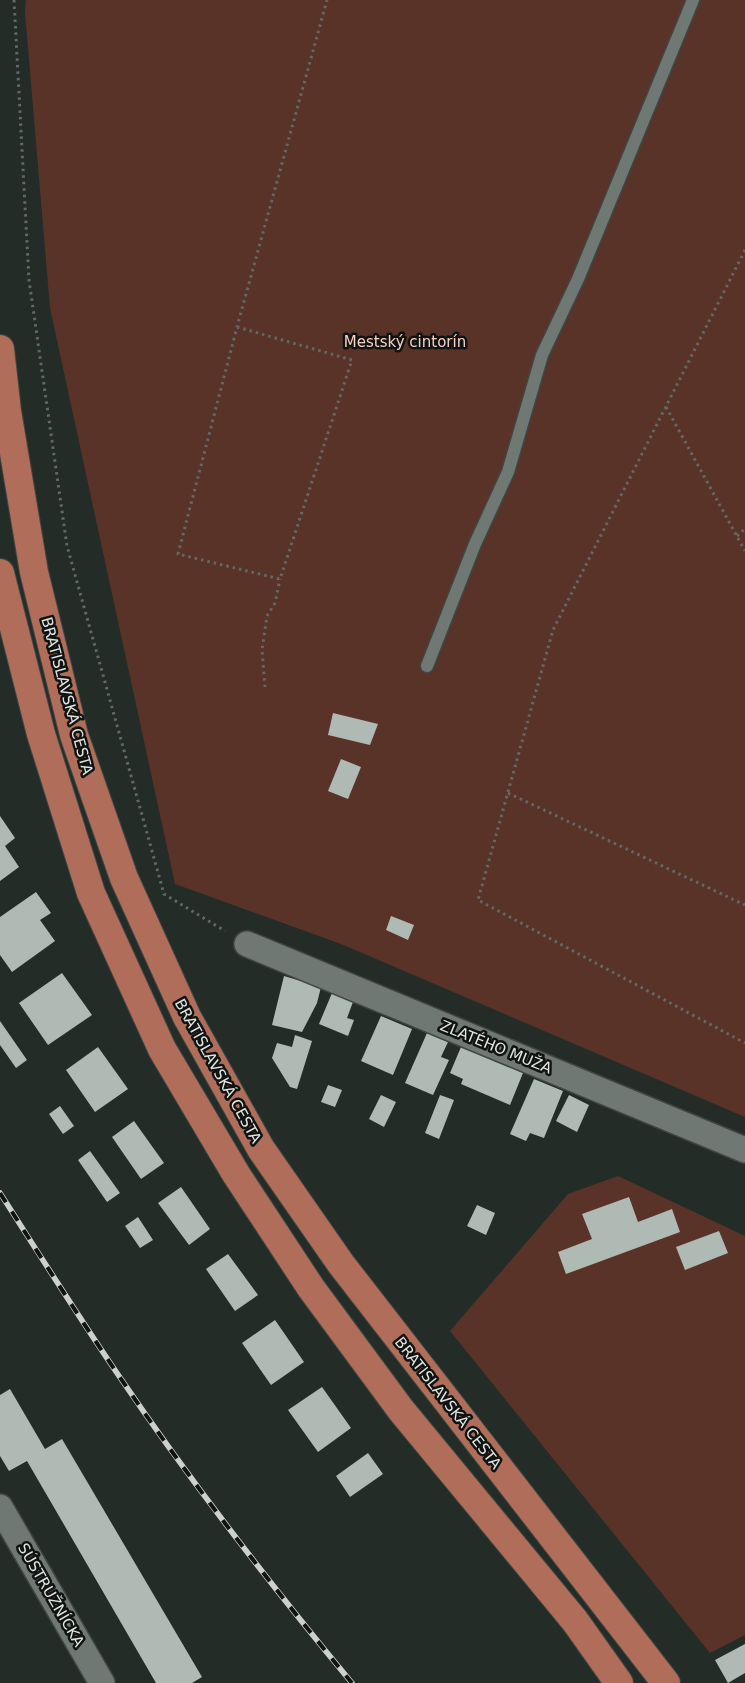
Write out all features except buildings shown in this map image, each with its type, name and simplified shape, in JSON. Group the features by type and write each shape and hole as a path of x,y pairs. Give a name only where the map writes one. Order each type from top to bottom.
{"main road":[{"name":"BRATISLAVSKÁ CESTA","path":"0,349 7,411 34,572 74,735 124,878 187,1017 261,1149 341,1264 666,1683"},
{"path":"0,573 41,734 91,893 162,1049 236,1174 311,1288 401,1410 575,1621 619,1683"}],"street":[{"name":"ZLATÉHO MUŽA","path":"247,944 745,1150"},
{"name":"SÚSTRUŽNÍCKA","path":"0,1507 102,1683"}],"lane":[{"path":"427,666 475,544 508,472 542,355 578,279 693,0"}],"path":[{"path":"14,0 29,280 67,546 164,894 247,944"},
{"path":"280,579 178,554 327,0"},
{"path":"745,250 553,630 478,900 745,1042"},
{"path":"238,327 352,360 280,579 275,604 267,616 262,650 265,687"},
{"path":"666,407 745,551"},
{"path":"737,536 745,529"},
{"path":"508,793 745,905"}],"green space":[{"name":"Mestský cintorín","path":"26,0 745,0 745,1117 341,944 175,884 50,308 25,12"},
{"path":"618,1176 745,1236 745,1635 710,1653 450,1331 568,1194"}],"railway":[{"path":"0,1193 104,1353 174,1455 261,1570 352,1683"}]}
